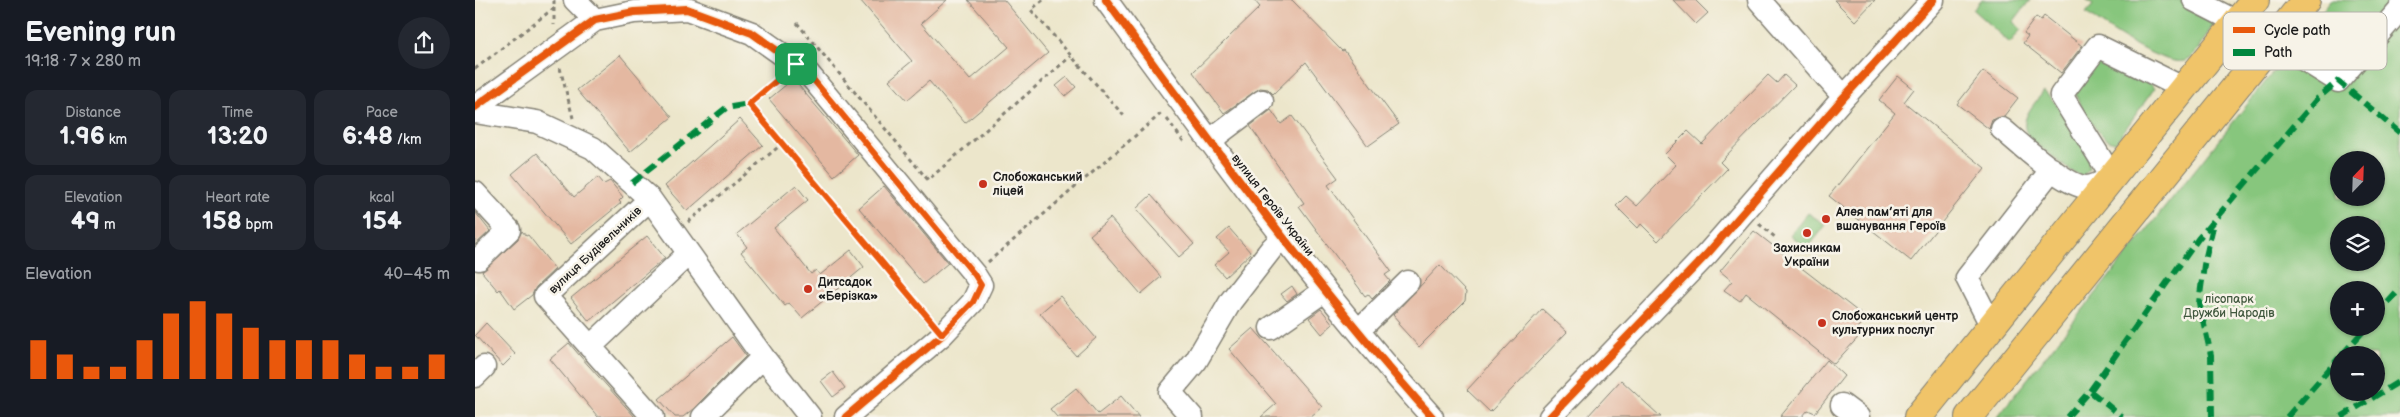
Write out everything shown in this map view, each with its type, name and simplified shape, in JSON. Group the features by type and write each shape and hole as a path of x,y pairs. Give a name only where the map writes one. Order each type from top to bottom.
{"main road":[{"path":"2245,12 2255,0"},
{"path":"2296,12 2306,0"},
{"path":"1917,417 2223,39"},
{"path":"1969,417 2249,70"}],"street":[{"path":"575,0 595,20"},
{"name":"вулиця Героїв України","path":"1106,0 1209,141 1324,289 1359,330 1422,413"},
{"path":"1759,0 1844,98"},
{"path":"1550,417 1708,253 1933,0"},
{"path":"2194,0 2223,15"},
{"path":"475,107 595,20 638,6 687,10 753,33 807,72 974,274 981,285 973,302 942,334 846,417"},
{"path":"2387,23 2400,8"},
{"path":"2002,129 2070,183 2086,187 2097,185 2112,177 2061,95 2098,46 2183,88"},
{"path":"2322,70 2338,80 2347,70"},
{"path":"504,86 505,100 512,118"},
{"path":"1209,141 1262,101"},
{"name":"вулиця Будівельників","path":"475,112 537,122 593,148 650,200 763,357 810,417"},
{"path":"1991,325 1967,278 2052,169"},
{"path":"475,193 509,230 479,259"},
{"name":"вулиця Будівельників","path":"650,200 545,296 653,417"},
{"path":"1192,417 1171,392 1201,354 1231,301 1283,236"},
{"path":"590,347 688,254"},
{"path":"1359,330 1407,282"},
{"path":"1271,328 1324,289"},
{"path":"703,417 763,357"}],"path":[{"path":"1043,0 1031,10 1124,116"},
{"path":"475,69 554,8"},
{"path":"797,23 928,180 1071,56"},
{"path":"796,64 749,104 942,334"},
{"path":"974,274 1163,112"},
{"path":"674,234 783,144"}],"green space":[{"path":"1982,0 2030,0 2013,22 2021,29 2010,43 1973,10"},
{"path":"2086,0 2184,0 2214,17 2214,24 2193,56 2180,62 2153,54 2106,27 2086,13 2093,5"},
{"name":"лісопарк Дружби Народів","path":"2331,0 2400,0 2400,417 1997,417 2275,70 2387,70 2387,12 2321,12"},
{"path":"2098,59 2148,79 2154,89 2116,142 2103,136 2097,130 2081,106 2075,92"},
{"path":"2044,91 2066,117 2080,138 2088,159 2089,169 2083,176 2071,171 2030,139 2026,132 2025,120 2031,108"},
{"path":"1808,213 1826,225 1807,249 1790,235"}],"building":[{"path":"860,0 947,0 921,23 970,80 1009,47 968,0 1004,0 1048,53 965,123 929,81 907,100 889,80 912,61"},
{"path":"1254,0 1292,0 1342,51 1344,50 1399,124 1368,146 1306,62 1273,94 1268,89 1260,88 1224,113 1193,72 1260,7"},
{"path":"1673,0 1695,0 1708,13 1696,24"},
{"path":"1834,0 1875,0 1855,21"},
{"path":"2044,16 2082,46 2061,73 2023,43 2028,36 2024,33 2036,17 2041,20"},
{"path":"620,55 672,117 630,152 577,90"},
{"path":"1983,71 2018,98 2004,116 1992,120 1989,129 1957,104"},
{"path":"1768,75 1777,83 1784,75 1795,85 1720,162 1727,169 1658,241 1641,224 1638,228 1616,206 1626,196 1637,206 1676,165 1665,154 1688,131 1702,144"},
{"path":"1898,76 1914,89 1904,102 1985,168 1911,261 1829,196 1895,113 1879,100"},
{"path":"1067,77 1076,87 1065,96 1056,86"},
{"path":"793,79 858,155 834,176 769,99"},
{"path":"1271,110 1281,124 1292,116 1338,178 1328,185 1391,271 1385,275 1390,281 1372,299 1368,294 1365,296 1299,206 1304,203 1250,126"},
{"path":"740,119 763,145 687,211 665,186"},
{"path":"537,153 574,197 598,177 604,184 610,181 623,197 619,201 621,203 571,244 512,174"},
{"path":"796,185 808,200 774,228 811,274 816,270 820,275 851,250 864,267 802,318 789,303 785,306 741,252 747,247 737,234"},
{"path":"884,186 948,263 923,284 859,208"},
{"path":"1151,195 1194,244 1179,257 1136,209"},
{"path":"475,212 490,231 475,245"},
{"path":"1110,218 1161,277 1141,294 1090,235"},
{"path":"1229,228 1251,253 1225,277 1214,265 1229,252 1217,239"},
{"path":"522,231 526,236 528,235 555,269 536,287 532,295 514,309 500,289 498,291 482,272 518,239"},
{"name":"Слобожанський центр культурних послуг","path":"1754,231 1866,318 1857,328 1863,332 1834,364 1746,293 1740,301 1724,290 1732,281 1720,271"},
{"path":"647,236 665,258 589,321 571,298"},
{"path":"1440,265 1466,292 1465,301 1419,347 1398,324 1399,322 1393,315"},
{"path":"1292,286 1297,294 1287,301 1281,294"},
{"path":"1060,296 1096,338 1076,356 1040,313"},
{"path":"1321,309 1333,324 1322,334 1309,318"},
{"path":"1542,309 1567,332 1490,412 1467,390"},
{"path":"486,323 515,354 503,366 475,335"},
{"path":"1253,328 1322,407 1310,417 1261,417 1276,404 1229,349"},
{"path":"732,337 746,356 693,409 683,417 675,417 659,399"},
{"path":"569,343 635,417 598,417 550,359"},
{"path":"1827,360 1844,376 1815,413 1808,410 1802,417 1780,417"},
{"path":"833,372 845,388 833,397 821,381"},
{"path":"1621,380 1661,417 1587,417"},
{"path":"1076,388 1098,414 1121,396 1139,417 1057,417 1050,409"}],"marked path":[{"path":"2090,391 2198,239 2317,99 2338,81 2400,133"},
{"path":"632,183 726,108 749,104"},
{"path":"2212,417 2211,355 2199,303 2204,265 2214,222"},
{"path":"2385,306 2400,289"},
{"path":"2350,346 2359,336"},
{"path":"2287,417 2330,368"},
{"path":"2341,417 2400,381"},
{"path":"2067,417 2090,391 2122,417"}],"cycle path":[{"path":"1106,0 1224,160 1304,264 1388,367 1432,417"},
{"path":"1550,417 1708,253 1844,97 1933,0"},
{"path":"475,107 595,20 634,12 687,9 752,33 807,72 974,274 981,285 973,302 942,335 846,417"}],"place":[{"name":"Слобожанський ліцей","path":"983,184"},
{"name":"Алея пам’яті для вшанування Героїв","path":"1826,219"},
{"name":"Захисникам України","path":"1807,233"},
{"name":"Дитсадок «Берізка»","path":"808,289"},
{"name":"Слобожанський центр культурних послуг","path":"1822,323"}],"route":[{"path":"796,64 807,72 974,274 981,285 973,302 942,334 749,104 796,64"}]}
